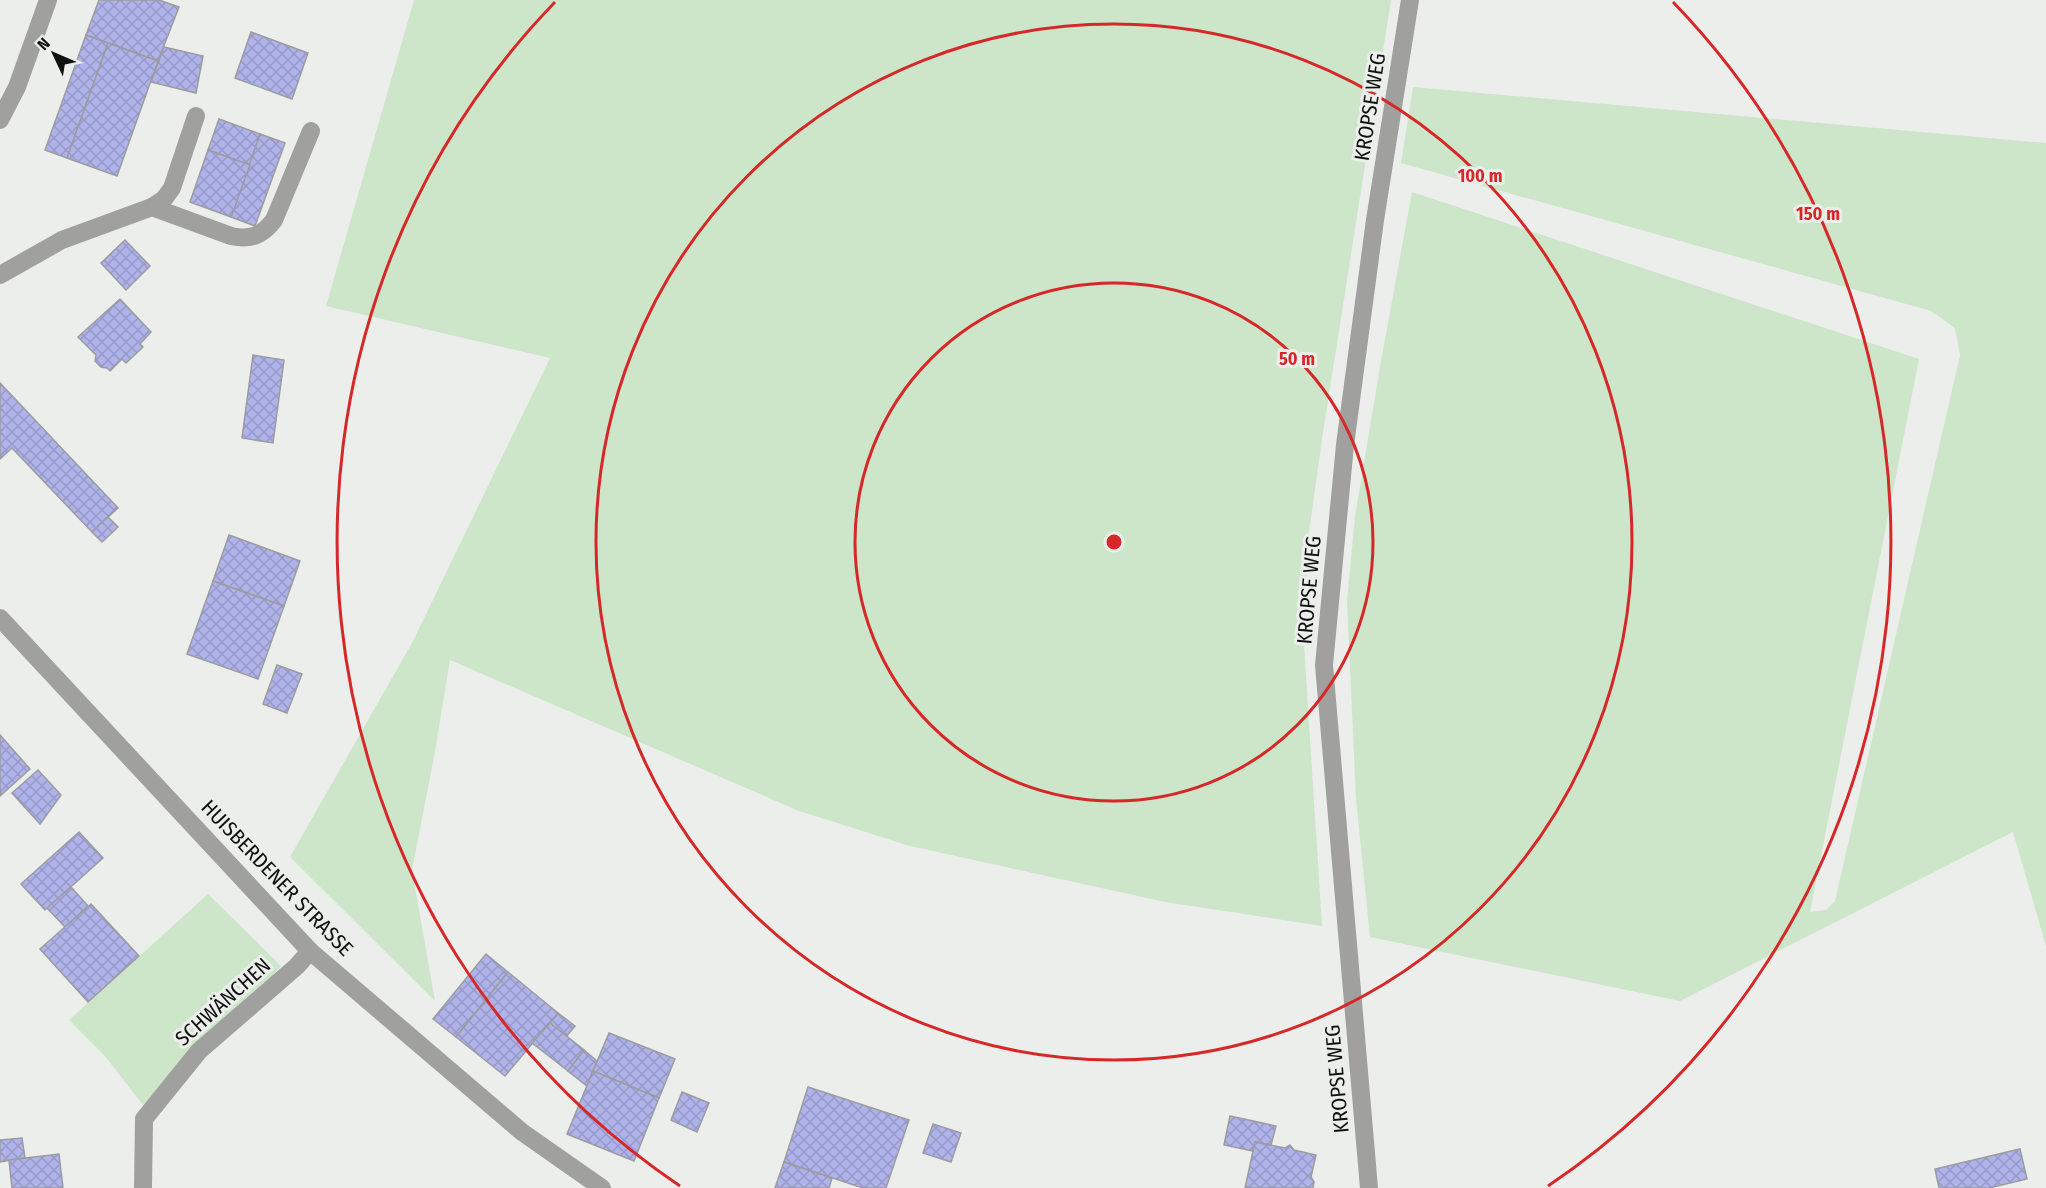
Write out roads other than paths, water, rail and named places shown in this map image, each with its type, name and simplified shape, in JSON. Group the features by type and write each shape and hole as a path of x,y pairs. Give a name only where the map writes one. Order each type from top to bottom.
{"street":[{"path":"0,120 17,87 48,0"},
{"name":"KROPSE WEG","path":"1369,1188 1324,665 1347,433 1375,220 1410,0"},
{"path":"0,275 62,240 152,207 164,199 172,188 196,116"},
{"path":"152,207 231,236 255,237 266,231 274,220 310,131"},
{"name":"HUISBERDENER STRASSE","path":"0,618 310,951 522,1132 602,1188"},
{"name":"SCHWÄNCHEN","path":"143,1188 144,1119 199,1050 297,966 310,951"}]}
